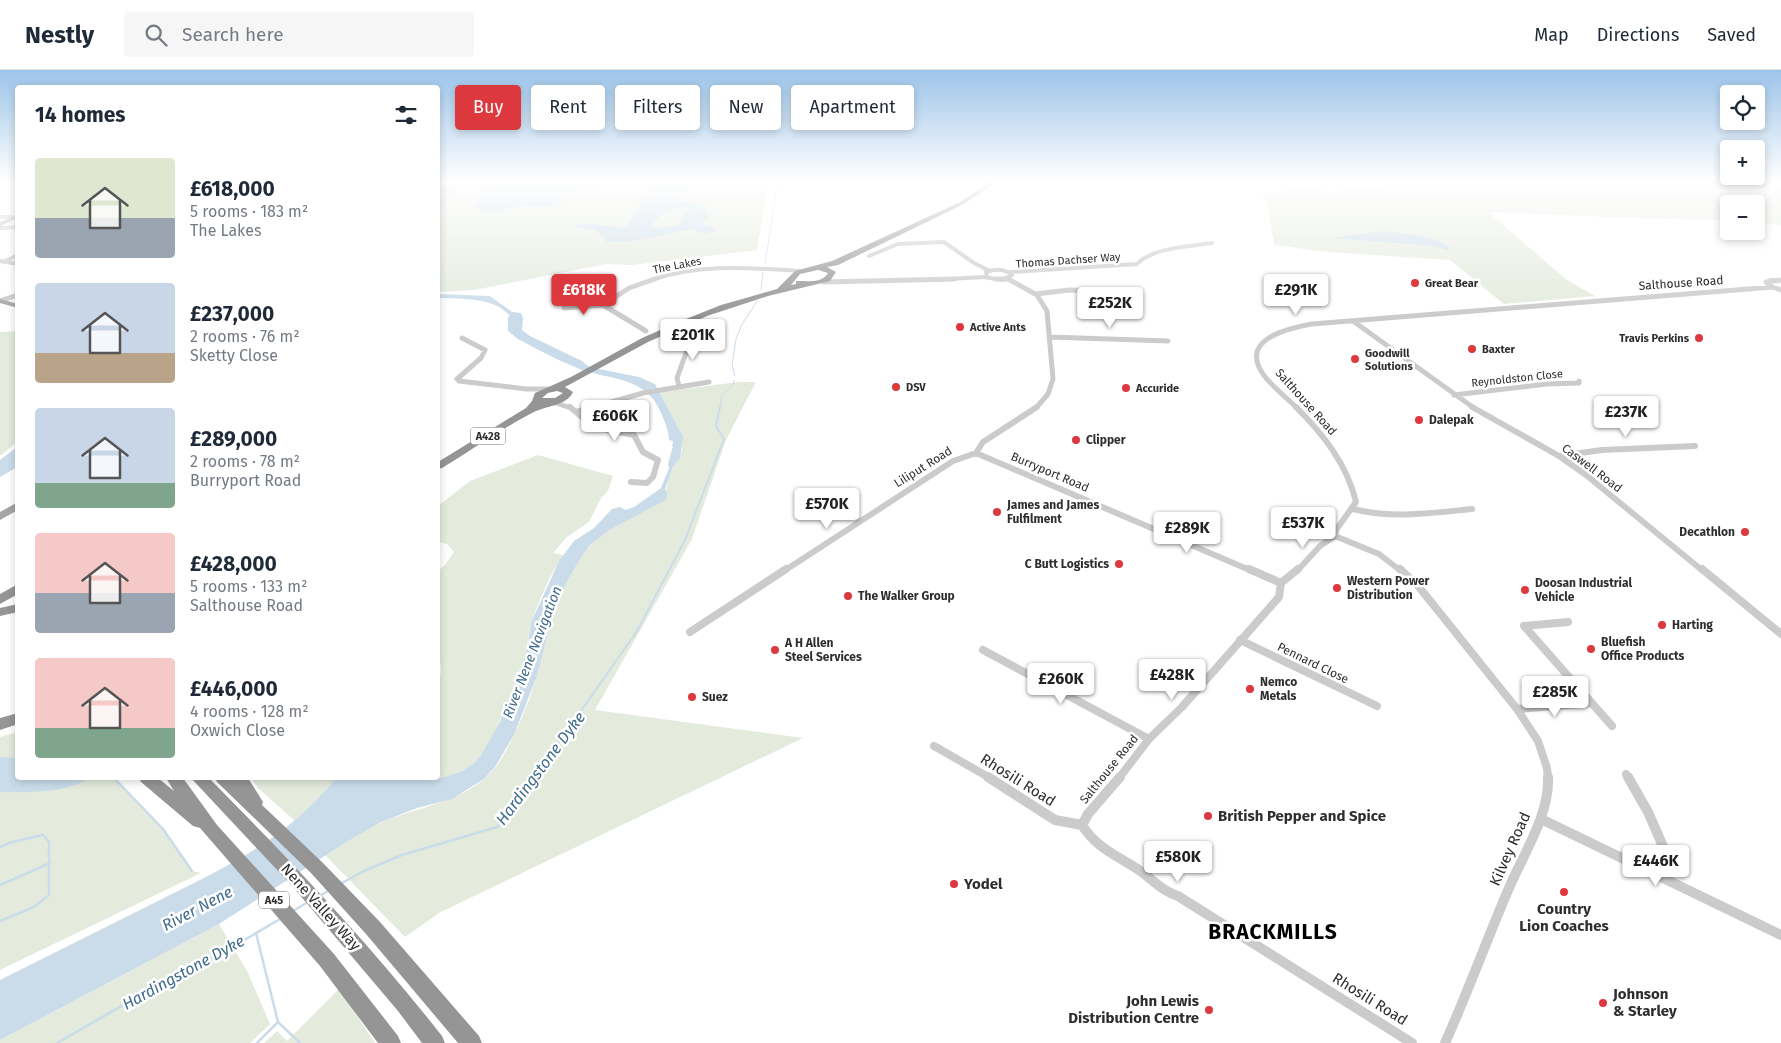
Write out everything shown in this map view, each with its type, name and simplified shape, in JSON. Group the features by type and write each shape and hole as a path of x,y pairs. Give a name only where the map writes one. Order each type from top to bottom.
{"highway":[{"path":"781,289 800,271 835,263 915,225"},
{"path":"832,273 831,266 835,263"},
{"path":"816,268 832,273"},
{"path":"568,394 569,387 580,377 646,340 689,321 781,289 823,282 832,273"},
{"path":"792,279 806,284"},
{"path":"568,394 552,402 543,402 538,398 540,393 580,377"},
{"path":"549,389 564,389 568,394"},
{"name":"A428","path":"530,410 538,398"},
{"name":"A428","path":"440,465 530,410 552,402"},
{"path":"0,600 15,590"},
{"path":"0,612 15,609"},
{"path":"0,724 15,721"},
{"path":"148,780 216,835"},
{"name":"A45","path":"175,780 216,835 327,960 391,1043"},
{"name":"Nene Valley Way","path":"201,780 299,881 352,942 434,1043"},
{"path":"225,780 317,868 374,928 472,1043"},
{"path":"241,780 263,815"}],"main road":[{"path":"0,301 15,305"},
{"path":"0,517 15,507"}],"street":[{"path":"0,228 15,227"},
{"path":"869,256 898,244 948,242 974,263 990,271"},
{"name":"Thomas Dachser Way","path":"990,271 1010,272 1137,264 1143,257 1177,248 1212,242"},
{"path":"2,261 15,257"},
{"path":"2,261 15,263"},
{"name":"The Lakes","path":"603,305 629,288 676,272 736,267 800,271"},
{"name":"The Lakes","path":"782,271 792,279"},
{"path":"987,277 985,274 990,271"},
{"path":"1008,279 1012,276 1010,272"},
{"path":"832,273 840,278 857,282"},
{"path":"823,282 946,280 987,277 996,280 1008,279 1036,294 1069,290 1140,291"},
{"path":"1781,280 1768,280 1766,282 1768,285 1781,290"},
{"name":"Salthouse Road","path":"1082,825 1088,814 1118,780 1149,739 1182,707 1279,597 1281,583 1296,573 1326,540 1335,536 1336,530 1353,509 1356,502 1355,491 1328,444 1304,416 1269,381 1259,366 1256,355 1264,341 1285,329 1312,324 1773,287"},
{"name":"Liliput Road","path":"690,632 954,460 976,453 983,442 1036,408 1048,394 1053,379 1045,304 1036,294"},
{"path":"0,295 10,298"},
{"path":"0,301 15,296"},
{"path":"564,308 603,305 646,332"},
{"name":"Caswell Road","path":"1353,321 1454,395 1559,456 1641,519 1781,634"},
{"path":"679,386 677,378 692,336"},
{"path":"1050,337 1168,341"},
{"path":"462,338 485,350 480,358 457,379 459,381 526,389 549,389"},
{"name":"Reynoldston Close","path":"1454,395 1547,384 1579,383 1579,381"},
{"path":"576,412 643,393 709,382"},
{"path":"526,389 538,398"},
{"path":"568,394 570,406"},
{"path":"552,402 570,406 590,424 599,428 634,435 642,452 658,460 653,477 647,483 631,482"},
{"path":"1559,456 1602,450 1695,446"},
{"name":"Burryport Road","path":"976,453 1281,583"},
{"path":"1353,509 1367,514 1389,515 1472,509"},
{"name":"Kilvey Road","path":"1335,536 1379,554 1394,564 1419,587 1517,709 1538,741 1547,768 1548,782 1541,819 1509,888 1462,1006 1445,1043"},
{"path":"1568,622 1524,626 1612,726"},
{"name":"Pennard Close","path":"1240,640 1378,706"},
{"path":"983,650 1149,739"},
{"path":"1517,709 1592,703"},
{"name":"Rhosili Road","path":"934,746 1055,820 1082,825 1087,836 1147,876 1162,891 1178,896 1412,1043"},
{"path":"1626,774 1648,812 1665,851 1662,876"},
{"path":"1541,819 1781,935"}],"shaded area":[{"path":"440,225 761,225 757,250 632,265 606,264 474,290 440,292"},
{"path":"1271,225 1504,225 1567,280 1595,296 1504,304 1450,260 1327,252 1274,245"},
{"path":"15,331 15,444 0,456 0,332"},
{"path":"738,382 756,382 726,440 692,539 595,710 803,738 439,913 405,937 325,855 384,821 444,801 472,788 495,768 525,710 534,686 558,602 574,567 584,552 613,527 666,500 668,481 681,454 682,442 681,435 660,392"},
{"path":"538,455 613,476 608,491 601,498 589,522 567,537 553,553 563,555 538,604 529,633 523,664 493,736 475,762 464,771 450,777 440,778 440,569 454,552 447,544 440,542 440,504 470,481"},
{"path":"15,733 15,780 116,780 163,829 192,871 201,873 0,970 0,737"},
{"path":"252,780 334,780 295,821 258,788"},
{"path":"219,924 248,973 270,1024 250,1043 0,1043 0,1040"},
{"path":"339,989 375,1043 264,1043 277,1031 287,1041"}],"water":[{"path":"575,225 605,225 626,228 628,225 652,225 651,227 657,229 674,225 706,225 715,228 715,231 705,234 691,229 634,241 607,242 596,230 579,228"},
{"path":"1383,231 1427,237 1450,248 1448,250 1434,246 1331,238"},
{"path":"440,294 490,296 512,312 521,313 523,318 522,330 530,336 582,361 589,367 639,377 655,384 683,437 680,458 673,467 665,489 667,493 666,500 609,530 589,546 578,562 564,587 550,625 537,676 514,735 495,767 484,779 452,799 417,808 381,822 348,841 219,924 0,1040 0,980 202,879 250,852 274,837 296,819 317,800 334,780 440,780 440,778 461,772 474,763 481,755 500,722 526,654 531,623 559,561 574,541 594,528 612,509 620,507 625,510 634,507 661,488 669,468 668,464 673,441 669,440 668,430 662,415 655,402 647,393 626,381 577,368 518,339 508,331 508,317 510,316 504,310 487,302 440,298"},
{"path":"15,449 15,468 0,477 0,460"},
{"path":"0,757 15,758 15,780 85,780 70,787 46,791 0,792"}],"waterway":[{"name":"Hardingstone Dyke","path":"765,264 771,225"},
{"name":"Hardingstone Dyke","path":"761,290 763,272"},
{"name":"Hardingstone Dyke","path":"735,376 732,365 736,339 742,324 758,300"},
{"name":"Hardingstone Dyke","path":"720,408 722,395 733,385 734,380"},
{"name":"Hardingstone Dyke","path":"534,778 637,631 685,540 724,439 716,426 720,407"},
{"name":"Hardingstone Dyke","path":"340,884 364,871 402,855 497,827 535,777"},
{"path":"116,780 163,829 192,871"},
{"path":"0,847 12,842 43,835 49,842 49,863"},
{"path":"0,885 49,863"},
{"path":"0,921 34,907 49,895 49,863"},
{"name":"Hardingstone Dyke","path":"321,895 330,890"},
{"name":"Hardingstone Dyke","path":"293,911 308,902"},
{"name":"Hardingstone Dyke","path":"256,933 280,919"},
{"name":"Hardingstone Dyke","path":"57,1043 165,981 256,933"},
{"path":"256,933 278,1022"},
{"path":"257,1043 278,1022"},
{"path":"278,1022 300,1043"}],"place":[{"name":"Great Bear","path":"1415,283"},
{"name":"Active Ants","path":"960,327"},
{"name":"Travis Perkins","path":"1699,338"},
{"name":"Baxter","path":"1472,349"},
{"name":"Goodwill Solutions","path":"1355,359"},
{"name":"DSV","path":"896,387"},
{"name":"Accuride","path":"1126,388"},
{"name":"Dalepak","path":"1419,420"},
{"name":"Clipper","path":"1076,440"},
{"name":"James and James Fulfilment","path":"997,512"},
{"name":"Decathlon","path":"1745,532"},
{"name":"C Butt Logistics","path":"1119,564"},
{"name":"Western Power Distribution","path":"1337,588"},
{"name":"Doosan Industrial Vehicle","path":"1525,590"},
{"name":"The Walker Group","path":"848,596"},
{"name":"Harting","path":"1662,625"},
{"name":"Bluefish Office Products","path":"1591,649"},
{"name":"A H Allen Steel Services","path":"775,650"},
{"name":"Nemco Metals","path":"1250,689"},
{"name":"Suez","path":"692,697"},
{"name":"British Pepper and Spice","path":"1208,816"},
{"name":"Yodel","path":"954,884"},
{"name":"Country Lion Coaches","path":"1564,892"},
{"name":"Johnson & Starley","path":"1603,1003"},
{"name":"John Lewis Distribution Centre","path":"1209,1010"}],"district":[{"name":"BRACKMILLS","path":"1273,932"}],"water label":[{"name":"River Nene Navigation","path":"532,652"},
{"name":"River Nene","path":"197,908"}]}
